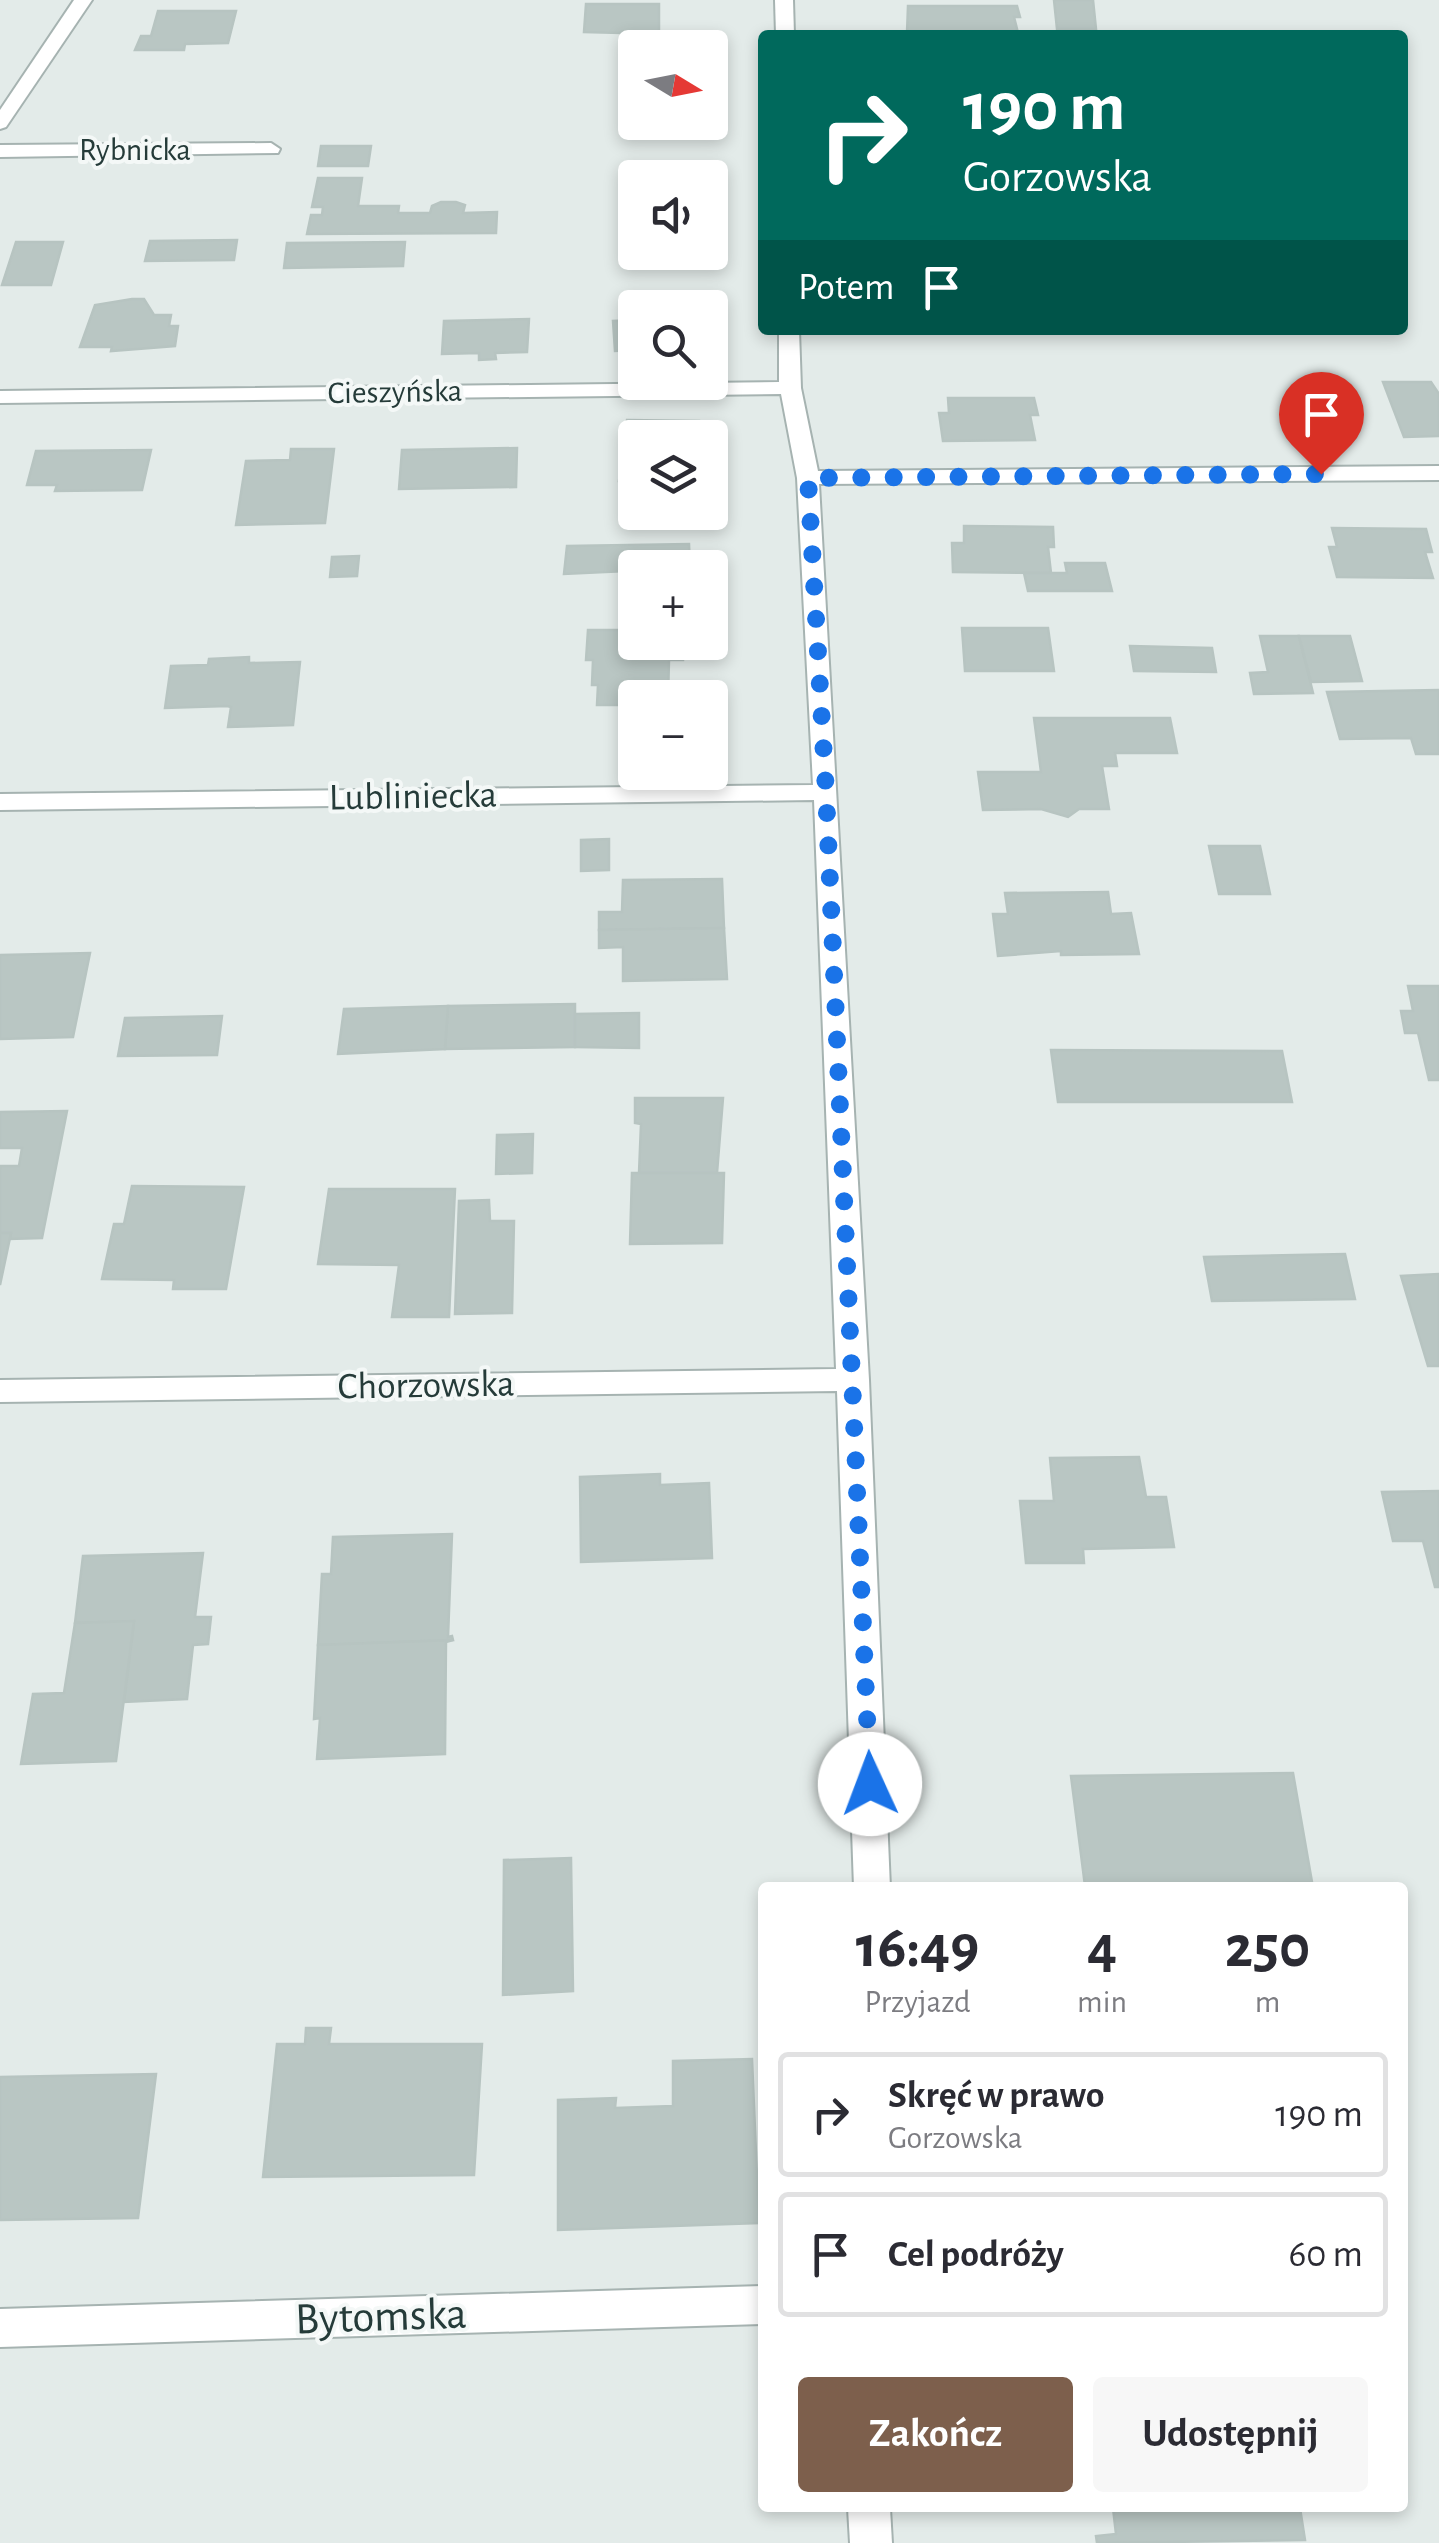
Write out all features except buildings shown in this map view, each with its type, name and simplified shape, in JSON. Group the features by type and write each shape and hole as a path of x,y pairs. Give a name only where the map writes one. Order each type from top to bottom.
{"street":[{"path":"0,123 83,0"},
{"path":"784,0 785,30"},
{"name":"Rybnicka","path":"0,151 271,150"},
{"path":"789,335 790,388 808,478 826,792 872,1882"},
{"name":"Cieszyńska","path":"0,397 790,388"},
{"path":"808,478 1439,473"},
{"name":"Lubliniecka","path":"0,802 826,792"},
{"name":"Chorzowska","path":"0,1391 852,1380"},
{"name":"Bytomska","path":"0,2328 758,2305"},
{"path":"869,2512 871,2543"}],"route":[{"path":"870,1784 826,792 808,478 1321,474"}]}
